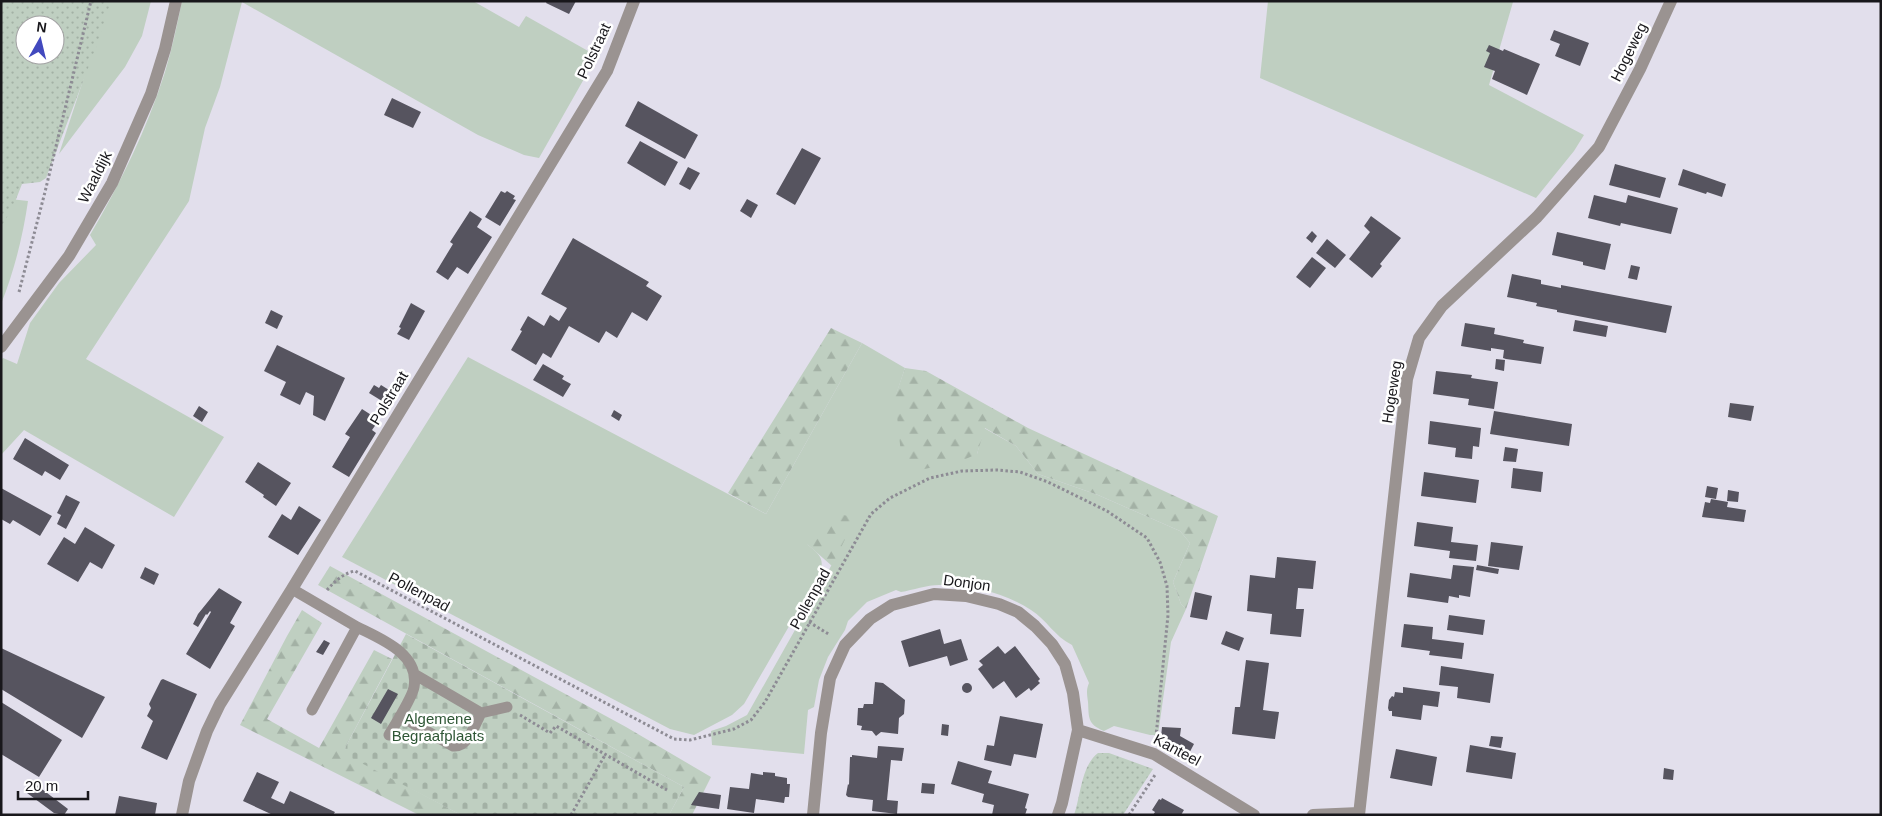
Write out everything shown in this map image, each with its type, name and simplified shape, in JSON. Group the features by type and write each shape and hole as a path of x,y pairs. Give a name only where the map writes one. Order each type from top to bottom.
{"street":[{"name":"Waaldijk","path":"1,347 69,256 112,183 151,94 165,49 176,1"},
{"name":"Polstraat","path":"182,815 189,782 207,731 220,704 292,589 607,70 634,1"},
{"name":"Hogeweg","path":"1359,814 1407,379 1420,338 1442,306 1537,217 1598,147 1640,69 1671,1"},
{"name":"Donjon","path":"813,815 830,678 845,645 870,619 892,606 934,594 966,596 999,604 1018,612 1052,644 1065,664 1073,693 1078,730 1058,815"},
{"name":"Kanteel","path":"1078,730 1160,757 1254,815"},
{"path":"1313,815 1359,814"}],"lane":[{"path":"292,589 394,647 407,659 414,674 414,688 389,735"},
{"path":"312,710 357,627"},
{"path":"414,674 481,713 507,707"},
{"path":"400,716 458,747 464,744 481,713"}],"path":[{"path":"18,294 48,182 91,1"},
{"name":"Pollenpad","path":"316,604 333,583 348,572 356,571 674,739 690,740 734,729 751,720 766,702 871,514 890,498 930,478 962,471 997,470 1020,472 1048,482 1106,511 1147,538 1160,562 1167,586 1168,615 1160,757"},
{"path":"809,622 845,645"},
{"path":"507,707 550,733 556,726 667,790"},
{"path":"571,815 606,755"},
{"path":"1129,815 1160,757"}],"green space":[{"path":"1,1 111,1 97,45 46,178 40,182 22,184 13,207 1,227"},
{"path":"109,1 151,1 142,36 125,67 59,154"},
{"path":"182,1 473,1 519,27 526,16 597,56 539,158 524,155 478,135 242,2 220,87 205,128 189,201 86,359 224,437 174,517 24,430 1,455 1,360 3,358 17,364 30,323 59,283 96,245 90,235 122,176 150,114 168,63"},
{"path":"1268,1 1513,2 1489,85 1584,135 1574,151 1536,198 1260,78"},
{"path":"1,198 28,201 17,254 1,304"},
{"path":"831,328 862,343 766,514 728,493"},
{"path":"862,343 905,368 896,395 977,454 984,428 1016,446 1038,474 1098,495 1180,531 1190,543 1173,582 1181,604 1186,609 1171,642 1158,735 1150,735 1114,726 1104,731 1094,726 1089,716 1087,688 1089,683 1072,645 1060,637 1042,618 1031,610 999,594 963,586 939,585 901,592 896,590 867,602 848,621 845,630 828,657 819,680 814,707 808,710 804,754 712,745 711,731 726,726 747,715 835,559 807,544 821,559 821,571 744,704 732,715 694,735 670,729 342,557 468,357 766,514"},
{"path":"905,368 926,371 1028,428 1218,516 1186,609 1181,604 1173,582 1190,543 1180,531 1098,495 1038,474 1016,446 985,428 977,454 961,461 920,470 902,463 895,397"},
{"path":"843,515 850,516 852,525 832,566 807,544 829,521"},
{"path":"330,566 626,727 711,777 692,815 669,815 684,787 318,585"},
{"path":"302,610 322,623 267,719 319,748 374,650 392,659 346,746 345,753 461,815 419,815 240,725"},
{"name":"Algemene Begraafplaats","path":"406,634 684,787 669,815 461,815 344,754 346,746"},
{"path":"1098,753 1109,753 1153,769 1123,815 1074,815 1088,765"}],"building":[{"path":"547,1 576,1 569,14 546,3"},
{"path":"1554,30 1589,43 1580,66 1555,56 1560,44 1550,40"},
{"path":"1489,45 1540,64 1527,95 1492,79 1495,71 1484,67 1490,53 1486,51"},
{"path":"392,98 421,112 413,128 384,115"},
{"path":"638,101 698,135 685,159 625,126"},
{"path":"640,141 678,162 665,186 627,163"},
{"path":"802,148 821,158 795,205 776,194"},
{"path":"1615,164 1666,178 1660,198 1609,185"},
{"path":"688,167 700,173 690,190 679,184"},
{"path":"1683,169 1726,184 1722,197 1678,185"},
{"path":"501,191 505,193 507,191 515,196 513,199 516,200 500,226 485,217"},
{"path":"1594,195 1626,203 1628,195 1678,208 1671,234 1621,223 1620,226 1588,218"},
{"path":"747,199 758,205 751,218 740,211"},
{"path":"470,211 482,219 477,227 492,237 468,274 457,267 448,280 436,272 453,244 450,242"},
{"path":"1371,216 1401,238 1380,264 1382,266 1372,278 1349,259 1370,232 1364,226"},
{"path":"1312,231 1317,236 1312,243 1306,238"},
{"path":"1557,232 1611,244 1605,270 1583,265 1583,262 1552,255"},
{"path":"573,238 649,282 646,286 662,296 647,321 632,312 617,338 606,331 599,343 569,326 551,358 543,353 536,365 511,350 528,316 544,326 550,315 559,321 567,308 541,294"},
{"path":"1327,239 1346,255 1335,268 1316,253"},
{"path":"1312,257 1326,268 1310,288 1296,277"},
{"path":"1631,265 1640,267 1637,280 1628,278"},
{"path":"1512,274 1541,280 1541,284 1561,288 1561,285 1672,306 1666,333 1557,312 1557,310 1536,306 1537,303 1507,297"},
{"path":"411,303 425,311 409,340 397,334"},
{"path":"271,310 283,316 277,329 265,323"},
{"path":"1575,320 1608,326 1606,337 1573,331"},
{"path":"1465,323 1495,328 1494,334 1524,340 1523,343 1544,347 1541,364 1503,358 1504,350 1491,348 1491,351 1461,346"},
{"path":"277,345 345,378 325,421 313,415 314,396 306,392 300,405 280,395 286,382 264,371"},
{"path":"1496,359 1505,360 1504,371 1495,369"},
{"path":"543,364 564,376 562,379 571,384 563,397 533,380"},
{"path":"1436,371 1472,375 1471,378 1498,382 1494,409 1468,405 1469,399 1433,394"},
{"path":"374,385 379,388 381,385 389,390 382,401 369,393"},
{"path":"1730,403 1754,406 1751,421 1728,417"},
{"path":"199,406 208,412 202,422 193,416"},
{"path":"362,409 379,420 372,430 376,433 349,477 332,467 350,437 345,434"},
{"path":"614,410 622,415 619,421 611,416"},
{"path":"1494,411 1572,424 1569,446 1490,434"},
{"path":"1430,421 1481,428 1479,447 1473,446 1472,459 1455,457 1456,448 1428,444"},
{"path":"25,438 69,465 60,480 45,471 42,476 13,459"},
{"path":"1505,447 1518,449 1516,462 1503,461"},
{"path":"258,462 291,483 276,506 245,482"},
{"path":"1513,468 1543,472 1541,492 1511,488"},
{"path":"1424,472 1479,480 1476,503 1421,496"},
{"path":"1707,486 1718,488 1716,499 1705,497"},
{"path":"1,488 52,516 40,536 13,520 10,524 1,519"},
{"path":"1728,490 1739,492 1738,502 1727,501"},
{"path":"66,495 80,502 66,529 57,524 61,515 57,513"},
{"path":"1711,499 1728,502 1727,507 1746,510 1744,522 1702,517 1705,502 1710,503"},
{"path":"299,506 321,520 298,555 268,537 282,514 291,520"},
{"path":"1417,522 1453,527 1451,542 1478,545 1476,561 1449,558 1450,551 1414,546"},
{"path":"85,527 115,545 102,569 90,562 78,582 47,564 64,537 75,544"},
{"path":"1491,542 1523,546 1519,570 1488,566"},
{"path":"1277,557 1316,561 1313,589 1298,588 1296,609 1304,609 1301,637 1270,634 1272,614 1247,611 1250,575 1275,578"},
{"path":"1453,565 1474,567 1470,597 1459,595 1459,598 1449,596 1448,603 1407,597 1410,573 1451,579"},
{"path":"1477,565 1499,569 1498,574 1476,570"},
{"path":"145,567 159,574 154,585 140,578"},
{"path":"219,588 242,602 230,623 235,626 210,669 186,654 211,612 206,614 198,627 193,624 198,614"},
{"path":"1195,592 1212,596 1207,620 1190,617"},
{"path":"1449,615 1485,620 1483,635 1447,630"},
{"path":"1404,624 1433,627 1432,639 1464,643 1462,659 1429,655 1430,651 1401,647"},
{"path":"940,629 944,644 961,639 968,660 950,666 947,656 909,667 901,641"},
{"path":"1226,631 1244,638 1239,651 1221,644"},
{"path":"324,640 330,643 323,655 316,652"},
{"path":"998,646 1005,654 1015,646 1040,679 1038,681 1040,683 1031,691 1029,688 1016,698 1004,681 993,689 978,669 983,665 979,661"},
{"path":"1,648 105,697 82,738 1,689"},
{"path":"1246,660 1269,663 1263,710 1279,712 1275,739 1232,734 1235,707 1240,707"},
{"path":"1441,666 1494,674 1490,703 1457,698 1458,687 1439,685"},
{"path":"163,679 197,694 167,760 141,748 153,721 147,716 151,708 149,704"},
{"path":"875,682 883,683 905,700 904,714 899,718 898,734 881,732 876,736 872,731 861,730 862,726 857,725 858,708 863,708 864,704 873,704"},
{"path":"967,683 972,688 967,693 962,688"},
{"path":"1403,687 1440,692 1438,707 1423,705 1421,720 1392,716 1392,711 1389,711 1388,708 1389,700 1392,696 1394,697 1395,692 1403,693"},
{"path":"388,689 398,694 381,724 371,718"},
{"path":"1,702 62,740 39,777 1,754"},
{"path":"1000,716 1043,724 1036,758 1014,754 1011,766 984,760 987,745 994,746"},
{"path":"942,724 949,725 948,736 941,735"},
{"path":"1162,727 1181,728 1180,736 1194,744 1185,761 1160,747"},
{"path":"1491,736 1503,737 1501,748 1489,746"},
{"path":"1470,745 1516,753 1512,779 1466,772"},
{"path":"878,746 904,748 902,761 891,760 887,800 898,801 897,814 872,811 873,800 848,797 846,795 849,785 850,757 852,755 877,758"},
{"path":"1396,749 1437,757 1432,786 1390,778"},
{"path":"958,761 992,771 988,783 1029,794 1025,815 992,815 994,805 982,802 984,794 951,784"},
{"path":"1664,768 1674,770 1673,780 1663,779"},
{"path":"257,772 279,782 271,798 284,804 290,791 335,812 333,815 273,815 243,801"},
{"path":"763,772 775,773 775,776 787,778 787,784 790,784 789,797 785,797 784,803 756,799 754,813 727,809 730,787 749,789 751,773 763,775"},
{"path":"34,783 68,809 64,815 54,813 27,793"},
{"path":"922,783 935,784 934,794 921,793"},
{"path":"699,792 721,795 719,809 691,805"},
{"path":"119,796 157,803 155,815 115,815"},
{"path":"1162,798 1184,810 1181,815 1153,815 1155,812 1152,810 1159,799 1161,800"}]}
